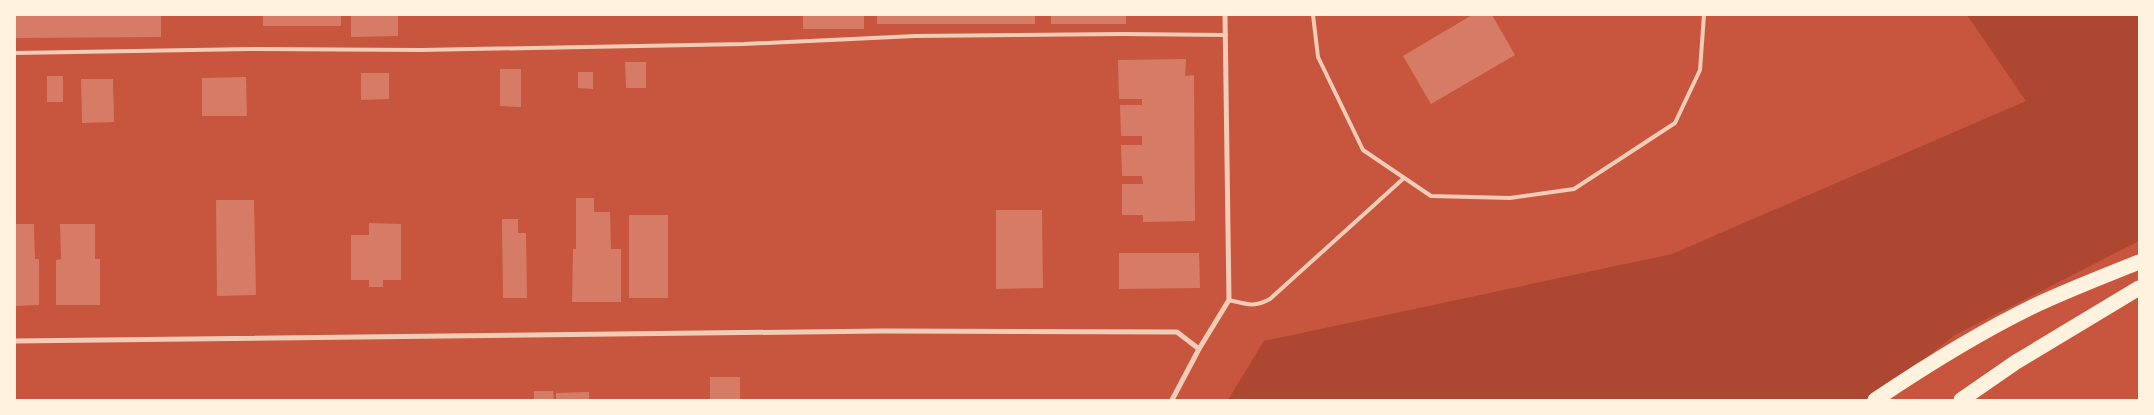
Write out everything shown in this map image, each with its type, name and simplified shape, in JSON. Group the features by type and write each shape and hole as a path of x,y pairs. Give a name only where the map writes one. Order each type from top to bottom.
{"highway":[{"path":"1875,400 1934,360 2035,306 2073,288 2139,262"},
{"path":"1961,400 2016,362 2139,288"}],"street":[{"path":"1172,400 1199,349 1229,300 1225,15"},
{"path":"15,341 883,331 1177,332 1199,349"}],"lane":[{"path":"1313,15 1318,56 1363,150 1430,196 1510,198 1574,189 1676,123 1700,70 1704,15"},
{"path":"15,53 252,48 421,50 744,44 915,36 1226,35"},
{"path":"1229,300 1250,305 1260,305 1270,299 1404,178"}],"shaded area":[{"path":"1967,15 2139,15 2139,241 1955,335 1872,400 1228,400 1264,341 1672,254 2026,101"}],"building":[{"path":"15,15 161,15 161,37 15,38"},
{"path":"263,15 341,15 341,26 263,26"},
{"path":"351,15 398,15 398,36 351,37"},
{"path":"803,15 864,15 864,29 803,29"},
{"path":"877,15 1035,15 1035,24 877,24"},
{"path":"1051,15 1126,15 1126,24 1051,24"},
{"path":"1472,15 1492,15 1515,55 1431,104 1403,56"},
{"path":"1186,59 1185,76 1194,75 1195,221 1143,222 1143,215 1122,215 1122,184 1143,184 1142,176 1122,176 1121,145 1142,145 1142,136 1121,136 1120,105 1142,105 1142,99 1119,99 1118,60"},
{"path":"625,62 646,62 646,88 626,88"},
{"path":"500,69 521,69 521,107 500,106"},
{"path":"578,72 593,72 593,89 578,88"},
{"path":"361,73 389,73 389,99 361,100"},
{"path":"47,76 63,76 63,102 47,102"},
{"path":"246,77 247,116 202,116 202,78"},
{"path":"81,79 113,79 114,122 82,123"},
{"path":"576,198 594,198 594,212 610,212 611,249 621,249 621,302 572,302 573,249 576,249"},
{"path":"216,200 254,200 256,295 217,296"},
{"path":"996,210 1042,210 1043,288 996,289"},
{"path":"629,215 668,215 668,298 629,298"},
{"path":"502,219 518,219 518,233 526,233 527,298 503,298"},
{"path":"369,223 401,224 401,280 383,280 383,287 369,287 369,280 351,280 351,235 369,235"},
{"path":"15,224 34,224 35,259 39,259 39,305 15,306"},
{"path":"60,224 95,224 95,259 100,259 100,305 56,305 56,260 61,259"},
{"path":"1119,253 1199,253 1200,288 1119,289"},
{"path":"710,377 740,377 740,400 710,400"},
{"path":"534,391 553,391 554,400 534,400"},
{"path":"589,392 589,400 556,400 556,393"}]}
